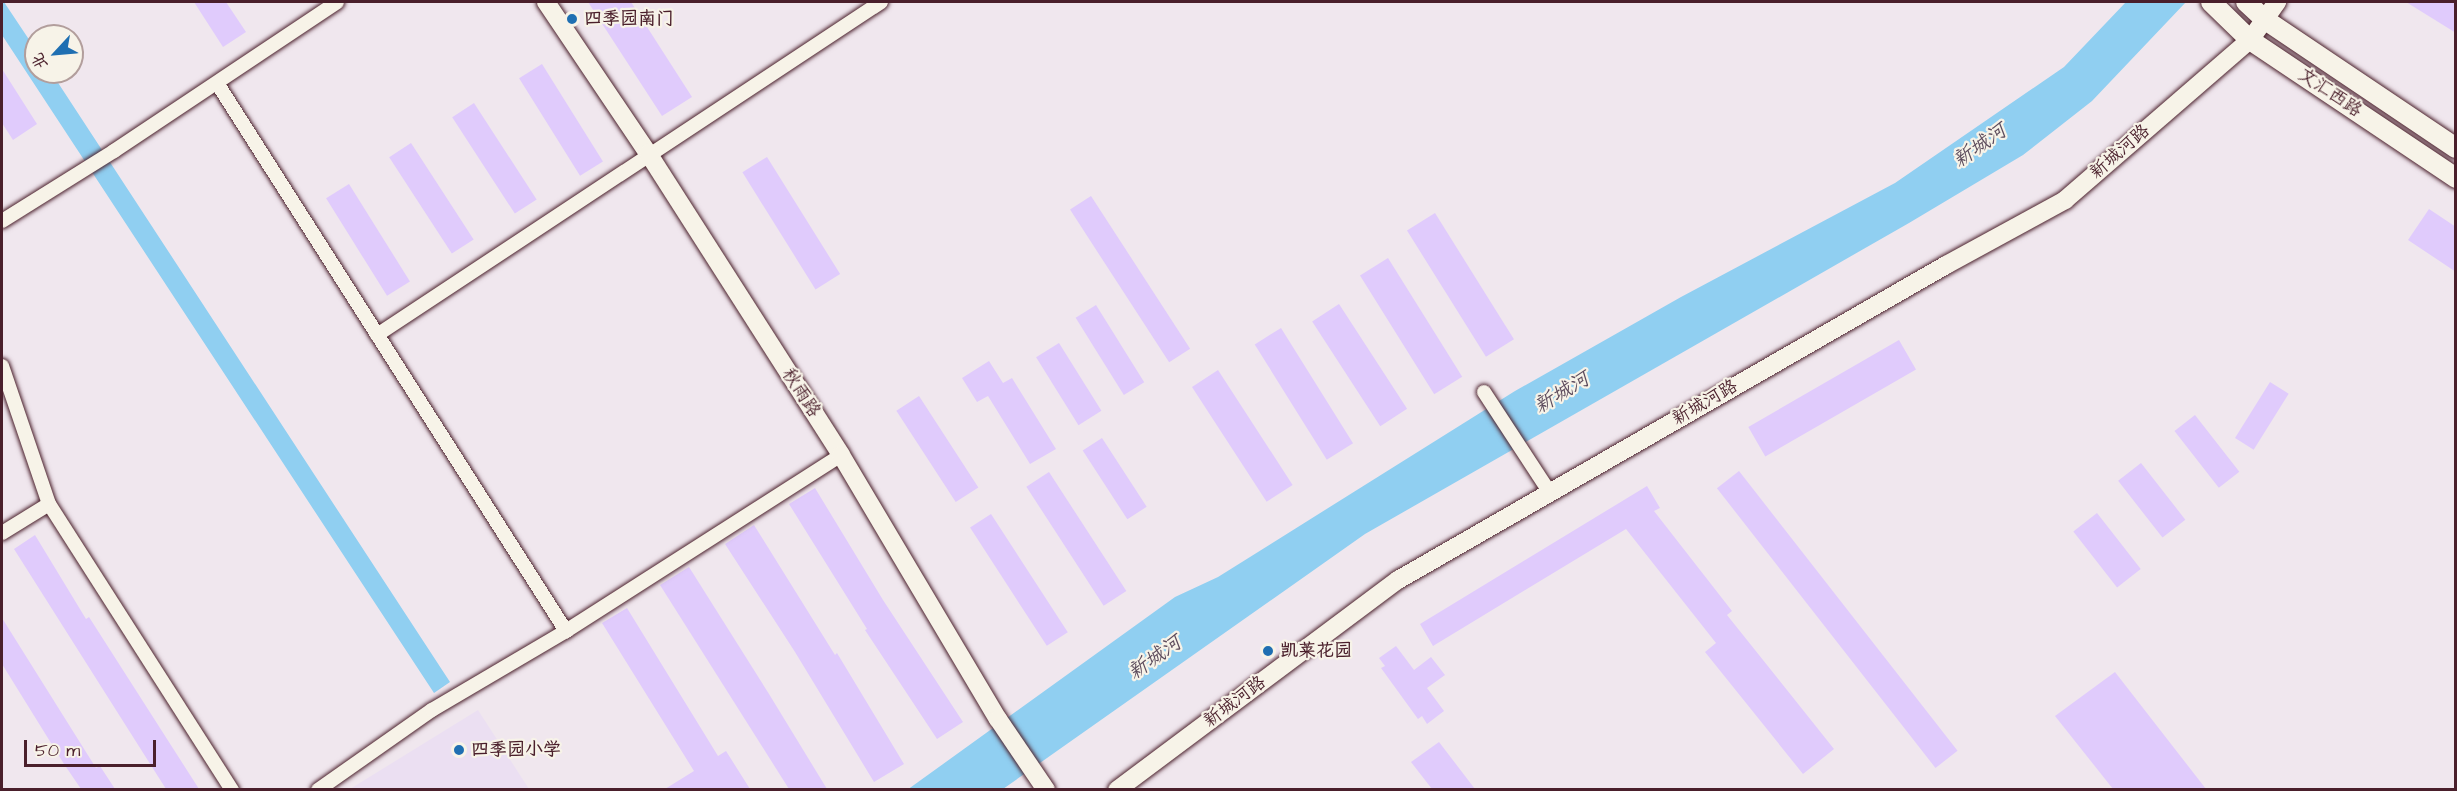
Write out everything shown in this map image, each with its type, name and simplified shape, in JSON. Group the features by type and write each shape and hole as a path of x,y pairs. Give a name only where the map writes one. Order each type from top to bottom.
{"main road":[{"name":"文汇西路","path":"2211,2 2250,40 2456,178"},
{"name":"文汇西路","path":"2246,2 2264,19 2456,148"}],"street":[{"path":"2,221 114,151 337,2"},
{"name":"秋雨路","path":"546,2 648,153 841,455 998,719 1043,784"},
{"path":"377,335 648,153 881,2"},
{"name":"新城河路","path":"1117,789 1398,580 1946,265 2065,200 2250,40 2277,2"},
{"path":"217,83 566,631"},
{"path":"2,366 49,504 232,789"},
{"path":"1484,392 1550,493"},
{"path":"318,789 432,710 566,631 841,455"},
{"path":"2,532 49,504"}],"shaded area":[{"name":"四季园小学","path":"478,710 529,789 350,789"}],"water":[{"path":"2,2 4,2 24,32 24,69 2,35"},
{"name":"新城河","path":"2126,2 2186,2 2092,101 2023,155 1909,223 1365,534 1003,789 907,790 1175,597 1218,577 1515,391 1681,297 1895,183 2064,67"},
{"path":"34,84 59,84 450,682 434,693"}],"building":[{"path":"194,2 226,2 246,32 223,47"},
{"path":"588,2 631,2 692,97 662,116"},
{"path":"2406,2 2456,2 2456,33"},
{"path":"542,64 603,162 580,176 519,78"},
{"path":"2,69 37,124 13,140 2,123"},
{"path":"474,103 537,199 515,214 452,117"},
{"path":"411,143 474,239 452,254 389,157"},
{"path":"767,157 840,274 816,289 742,172"},
{"path":"349,184 410,282 387,296 326,198"},
{"path":"1091,196 1190,349 1169,362 1070,210"},
{"path":"2429,209 2456,227 2456,272 2408,240"},
{"path":"1435,213 1514,339 1486,357 1407,230"},
{"path":"1388,258 1462,377 1434,394 1360,275"},
{"path":"1339,304 1407,409 1380,426 1312,321"},
{"path":"1096,305 1144,382 1124,395 1076,318"},
{"path":"1281,328 1353,443 1327,460 1255,344"},
{"path":"1899,340 1916,369 1765,456 1748,427"},
{"path":"1059,343 1101,411 1078,425 1036,357"},
{"path":"989,361 1003,383 1012,378 1056,449 1030,464 988,396 977,402 962,378"},
{"path":"1218,370 1293,485 1267,502 1192,387"},
{"path":"2270,382 2289,394 2254,450 2235,438"},
{"path":"919,396 978,487 956,502 896,411"},
{"path":"2195,415 2239,472 2219,488 2175,431"},
{"path":"1102,438 1147,507 1127,519 1083,451"},
{"path":"2141,463 2185,520 2162,538 2118,481"},
{"path":"1739,471 1958,751 1935,768 1717,488"},
{"path":"1049,472 1126,591 1104,606 1026,487"},
{"path":"1647,486 1660,508 1654,511 1732,611 1727,615 1834,749 1803,774 1705,652 1716,643 1626,529 1433,646 1420,624"},
{"path":"815,488 883,600 963,722 937,739 865,630 867,629 789,504"},
{"path":"2097,513 2141,569 2117,587 2073,531"},
{"path":"991,514 1068,632 1047,646 970,528"},
{"path":"754,525 835,655 837,653 904,764 874,782 795,652 725,544"},
{"path":"35,535 86,619 89,617 199,789 166,789 14,549"},
{"path":"689,567 827,789 789,789 660,585"},
{"path":"627,608 718,756 726,751 750,789 665,789 694,771 602,623"},
{"path":"2,618 96,768 100,766 115,789 81,789 64,764 2,664"},
{"path":"1396,646 1414,670 1431,657 1445,675 1427,688 1444,711 1427,724 1422,716 1418,719 1381,668 1385,666 1379,658"},
{"path":"2115,672 2206,789 2113,789 2055,716"},
{"path":"1439,742 1475,789 1432,789 1411,762"}],"place":[{"name":"四季园南门","path":"572,19"},
{"name":"凯莱花园","path":"1268,651"},
{"name":"四季园小学","path":"459,750"}]}
